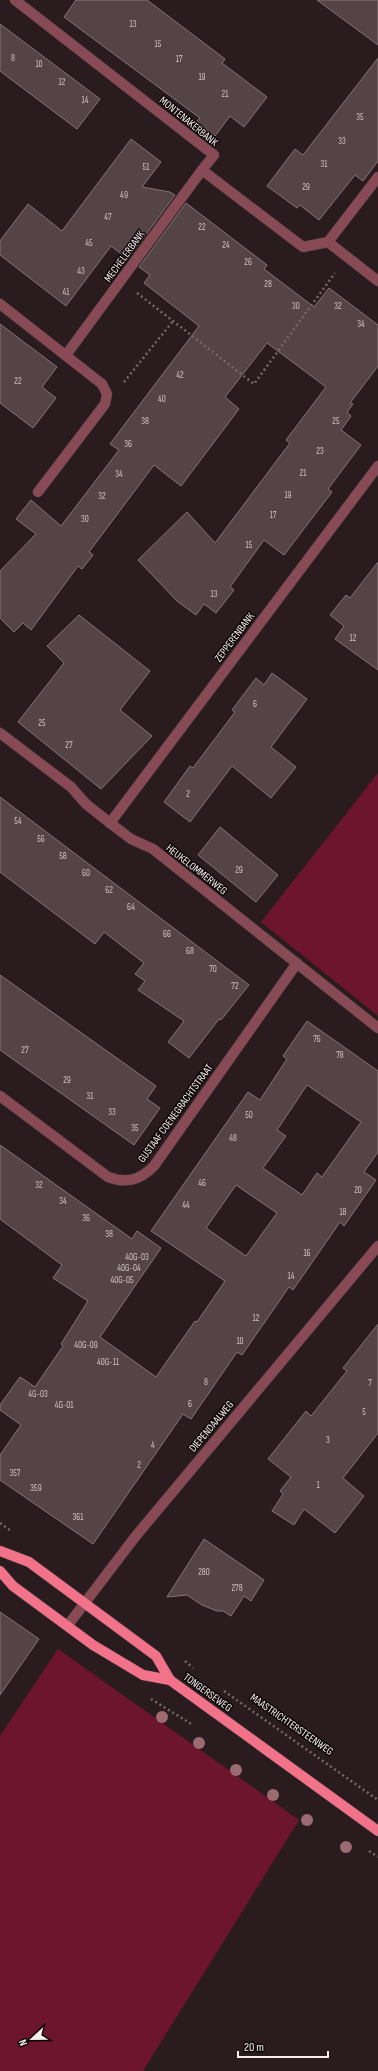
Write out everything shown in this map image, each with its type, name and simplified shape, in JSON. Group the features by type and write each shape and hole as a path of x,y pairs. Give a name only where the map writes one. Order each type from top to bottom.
{"main road":[{"path":"0,1551 29,1562 85,1602 156,1656 170,1680"},
{"name":"TONGERSEWEG","path":"0,1571 13,1586 68,1625 93,1645 143,1675 170,1680 378,1831"}],"street":[{"name":"MONTENAKERBANK","path":"15,0 214,155 202,170"},
{"path":"202,170 303,247 328,242 378,177"},
{"name":"MECHELERBANK","path":"66,355 202,170"},
{"path":"328,242 378,281"},
{"path":"0,304 102,384 107,394 105,404 38,492"},
{"name":"ZEPPERENBANK","path":"110,823 378,466"},
{"name":"HEUKELOMMERWEG","path":"0,733 71,787 86,804 110,823 131,839 153,849 378,1028"},
{"name":"GUSTAAF COENEGRACHTSTRAAT","path":"0,1096 108,1177 119,1181 132,1181 143,1176 154,1166 297,963"},
{"name":"DIEPENDAALWEG","path":"68,1625 140,1530 378,1246"}],"path":[{"path":"121,281 254,384 347,256"},
{"path":"107,394 115,394 173,322"},
{"path":"192,1668 197,1672"},
{"name":"MAASTRICHTERSTEENWEG","path":"220,1688 378,1800"}],"shaded area":[{"path":"378,773 378,1016 261,922"},
{"path":"58,1649 299,1820 143,2071 0,2071 0,1736"}],"building":[{"path":"76,0 147,0 225,59 222,63 267,97 244,127 230,116 215,136 196,122 200,118 64,17"},
{"path":"317,0 378,0 378,45"},
{"path":"0,24 100,99 77,129 0,71"},
{"path":"378,58 378,161 363,181 355,175 319,220 300,205 297,208 267,186 295,149 303,155"},
{"path":"131,139 161,162 142,187 170,192 175,195 128,259 111,246 66,306 0,255 0,241 28,204 62,231"},
{"path":"186,203 267,265 264,269 314,307 329,288 378,325 378,366 350,403 353,404 347,412 351,416 341,430 361,445 328,489 332,492 284,555 264,540 230,587 234,590 216,613 204,604 196,615 177,601 138,560 187,512 215,543 290,443 286,440 326,387 267,343 225,397 239,409 181,486 154,465 89,552 93,555 82,569 78,566 31,630 23,623 14,632 0,618 0,571 36,534 16,519 31,500 61,526 119,450 110,444 199,326 144,283 150,275 139,267"},
{"path":"0,324 57,367 42,387 56,398 33,428 0,403"},
{"path":"378,562 378,670 335,639 344,626 330,615 346,595 350,598"},
{"path":"79,615 150,671 120,710 152,736 101,789 18,722 64,663 47,646"},
{"path":"272,673 307,699 271,747 296,767 271,798 232,766 190,822 164,802 190,766 193,768 235,712 232,710 256,678 264,685"},
{"path":"0,797 249,985 221,1020 219,1019 189,1058 168,1042 184,1021 138,990 145,981 135,974 144,963 104,932 95,944 0,872"},
{"path":"220,827 278,875 256,902 198,855"},
{"path":"0,975 156,1086 147,1099 160,1108 134,1145 0,1050"},
{"path":"307,1021 378,1071 378,1152 364,1172 376,1180 344,1226 340,1222 293,1290 289,1287 242,1355 237,1352 191,1419 183,1414 93,1544 0,1480 0,1455 21,1425 0,1410 0,1405 20,1377 35,1387 63,1346 61,1344 88,1301 53,1278 62,1265 0,1219 0,1145 132,1239 137,1231 161,1248 100,1337 156,1377 225,1281 151,1231 248,1092 260,1100 287,1059 283,1056","holes":["307,1085 361,1122 322,1177 317,1173 302,1195 263,1168 286,1136 277,1130","236,1185 277,1213 246,1256 206,1228"]},
{"path":"378,1324 378,1433 343,1478 364,1496 335,1533 304,1509 294,1525 272,1511 283,1494 280,1491 291,1477 268,1459 306,1411 311,1416 347,1371 343,1368"},
{"path":"204,1539 264,1580 251,1601 244,1596 231,1616 223,1611 217,1611 202,1605 187,1595 167,1597"},
{"path":"0,1612 39,1639 0,1695"}]}
